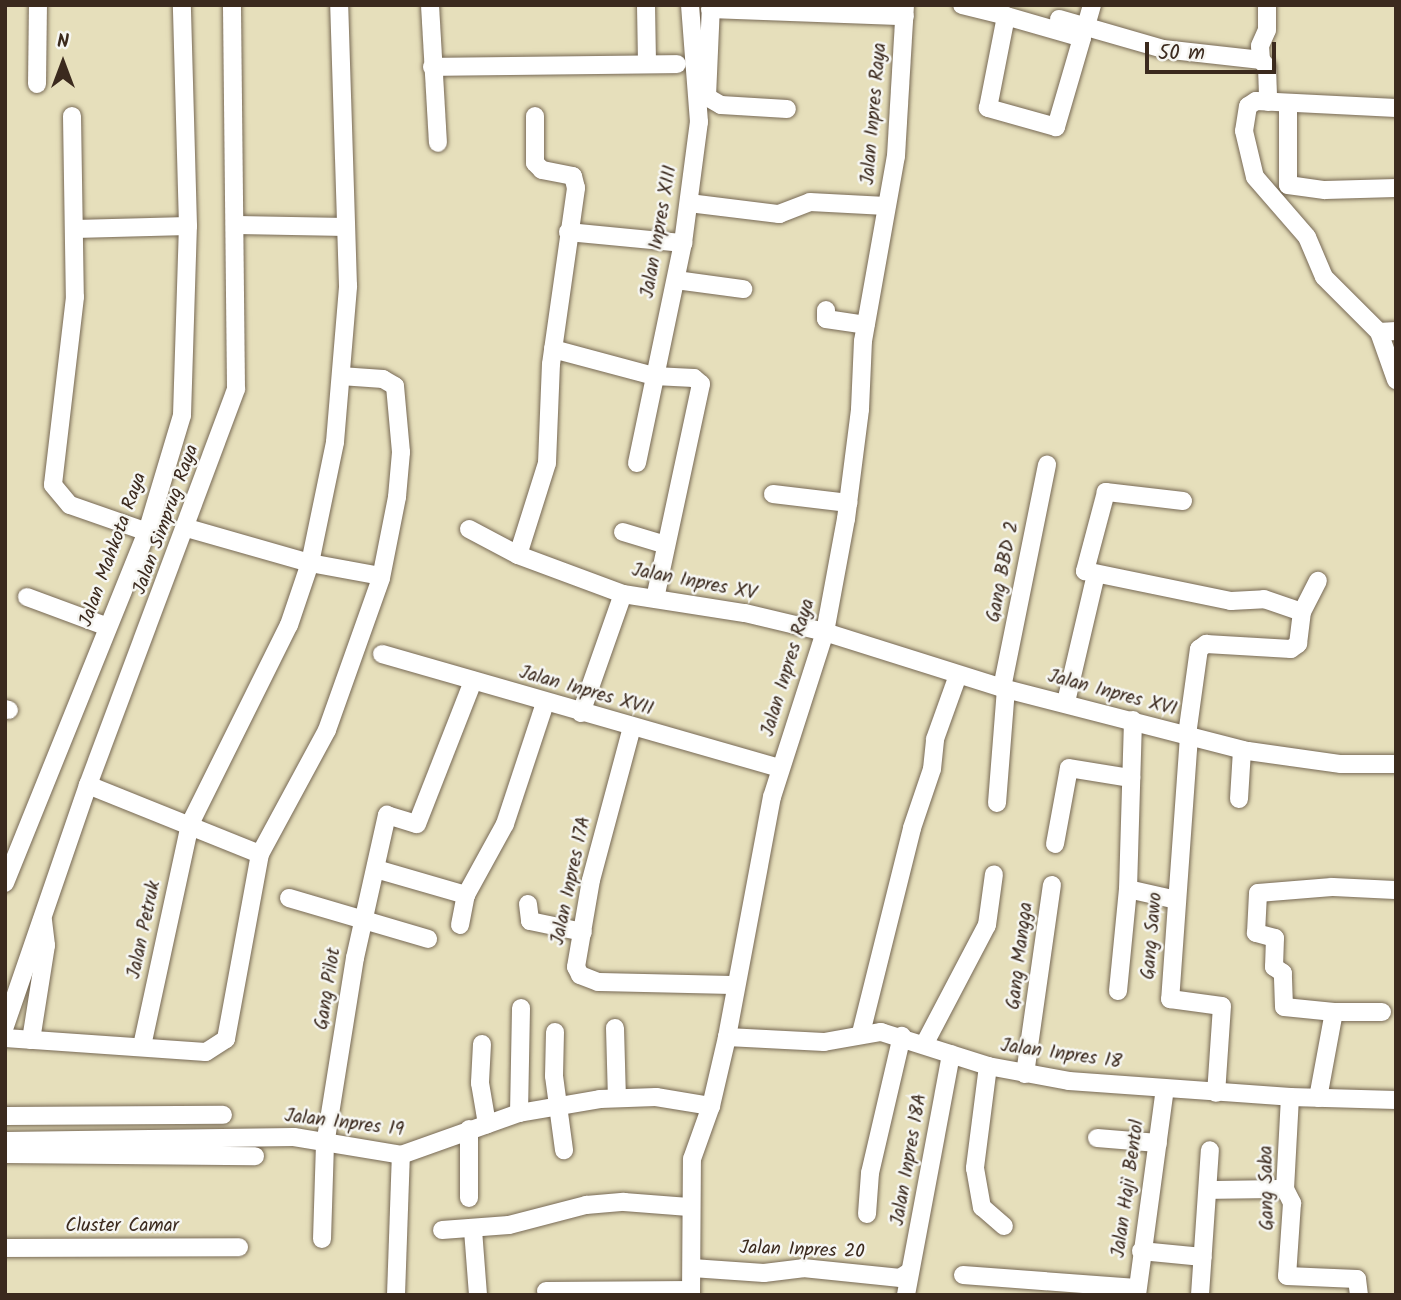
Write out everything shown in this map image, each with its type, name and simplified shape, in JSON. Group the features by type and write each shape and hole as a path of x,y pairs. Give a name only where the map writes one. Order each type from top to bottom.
{"street":[{"path":"37,84 38,5"},
{"name":"Jalan Mahkota Raya","path":"5,883 147,533 182,415 188,226 182,5"},
{"name":"Jalan Simprug Raya","path":"5,1026 88,785 187,527 236,389 237,225 232,5"},
{"name":"Jalan Petruk","path":"142,1046 190,824 289,625 310,563 344,376 346,227 339,5"},
{"path":"430,5 438,143"},
{"path":"646,5 647,64"},
{"name":"Jalan Inpres XIII","path":"636,463 676,280 699,122 690,5"},
{"path":"962,5 1007,10 1086,26 1163,49 1261,60 1267,67 1268,102"},
{"path":"1086,26 1092,5"},
{"path":"1261,60 1267,5"},
{"path":"787,109 721,106 707,97 710,7 905,11"},
{"path":"1007,10 1082,38 1056,127 988,108 1007,10"},
{"name":"Jalan Inpres Raya","path":"691,1293 689,1207 692,1159 711,1106 727,1037 734,985 780,768 825,632 848,503 866,325 896,156 905,11"},
{"path":"432,67 677,64"},
{"path":"1396,108 1288,105 1253,101 1246,114 1247,155 1255,177 1307,237 1324,278 1387,331 1396,380"},
{"path":"1288,105 1287,185 1325,190 1396,188"},
{"path":"72,116 75,229 70,373 53,485 70,505 147,533"},
{"path":"518,555 547,463 553,349 576,180 542,170 535,163 535,116"},
{"path":"689,203 779,214 810,202 886,206"},
{"path":"237,225 346,227"},
{"path":"75,229 188,226"},
{"path":"568,232 682,243"},
{"path":"676,280 743,289"},
{"path":"827,310 826,319 866,325"},
{"path":"553,349 654,376 688,376 702,384 655,598"},
{"path":"5,1038 206,1052 222,1045 260,854 327,730 381,577 401,452 397,392 383,379 344,376"},
{"name":"Gang BBD 2","path":"997,803 1004,688 1047,464"},
{"path":"1183,501 1106,492 1083,568 1096,574 1231,601 1264,599 1302,612 1318,581"},
{"path":"773,494 848,503"},
{"path":"187,527 310,563 381,577"},
{"name":"Jalan Inpres XV","path":"469,529 518,555 622,594 655,598 825,632"},
{"path":"623,532 666,545"},
{"path":"1066,702 1096,574"},
{"path":"582,713 622,594"},
{"path":"27,597 108,627"},
{"name":"Gang Sawo","path":"1216,1093 1222,1006 1170,999 1188,736 1202,645 1287,649 1298,644 1302,612"},
{"name":"Jalan Inpres XVI","path":"825,632 958,675 1242,750 1341,764 1396,764"},
{"name":"Jalan Inpres XVII","path":"382,654 545,703 780,768"},
{"path":"861,1033 912,828 932,769 935,739 958,675"},
{"name":"Gang Pilot","path":"322,1239 325,1144 363,917 383,843 387,815 417,824 472,681"},
{"path":"460,925 466,895 505,824 545,703"},
{"path":"1118,991 1129,889 1133,720"},
{"name":"Jalan Inpres 17A","path":"632,727 590,880 576,967 587,979 734,985"},
{"path":"1239,799 1242,750"},
{"path":"1055,844 1069,768 1130,778"},
{"path":"88,785 260,854"},
{"path":"376,869 466,895"},
{"path":"925,1043 987,925 994,874"},
{"name":"Gang Mangga","path":"1025,1074 1052,885"},
{"path":"1382,1012 1334,1012 1284,1007 1283,973 1274,967 1275,938 1256,933 1258,893 1332,887 1396,890"},
{"path":"1129,889 1177,900"},
{"path":"289,898 363,917 428,939"},
{"path":"528,904 530,921 583,932"},
{"path":"31,1040 46,945 42,917"},
{"path":"519,1113 521,1008"},
{"path":"1318,1098 1334,1012"},
{"path":"615,1028 617,1098"},
{"path":"555,1032 554,1076 564,1150"},
{"name":"Jalan Inpres 18","path":"727,1037 824,1042 861,1033 902,1036 951,1054 987,1074 1025,1074 1216,1093 1396,1100"},
{"path":"867,1214 870,1173 902,1036"},
{"path":"482,1044 480,1083 487,1124"},
{"name":"Jalan Inpres 18A","path":"906,1295 951,1054"},
{"path":"987,1074 975,1168 977,1192 988,1215 1004,1226"},
{"name":"Jalan Haji Bentol","path":"1137,1291 1165,1089"},
{"name":"Jalan Inpres 19","path":"5,1141 294,1137 401,1155 519,1113 560,1106 617,1098 656,1097 711,1106"},
{"name":"Gang Saba","path":"1290,1097 1285,1189 1292,1202 1288,1277 1357,1279 1359,1295"},
{"path":"5,1116 223,1115"},
{"path":"469,1129 469,1198"},
{"path":"1097,1139 1158,1143"},
{"path":"1200,1295 1210,1150"},
{"path":"5,1154 255,1156"},
{"path":"396,1295 401,1155"},
{"path":"1209,1190 1285,1189"},
{"path":"442,1230 473,1230 540,1219 586,1205 624,1202 689,1207"},
{"path":"473,1230 478,1295"},
{"name":"Cluster Camar","path":"5,1248 239,1247"},
{"path":"1141,1251 1203,1257"},
{"name":"Jalan Inpres 20","path":"692,1268 764,1273 803,1268 900,1278 909,1272"},
{"path":"963,1275 1137,1291"},
{"path":"546,1291 691,1293"}]}
